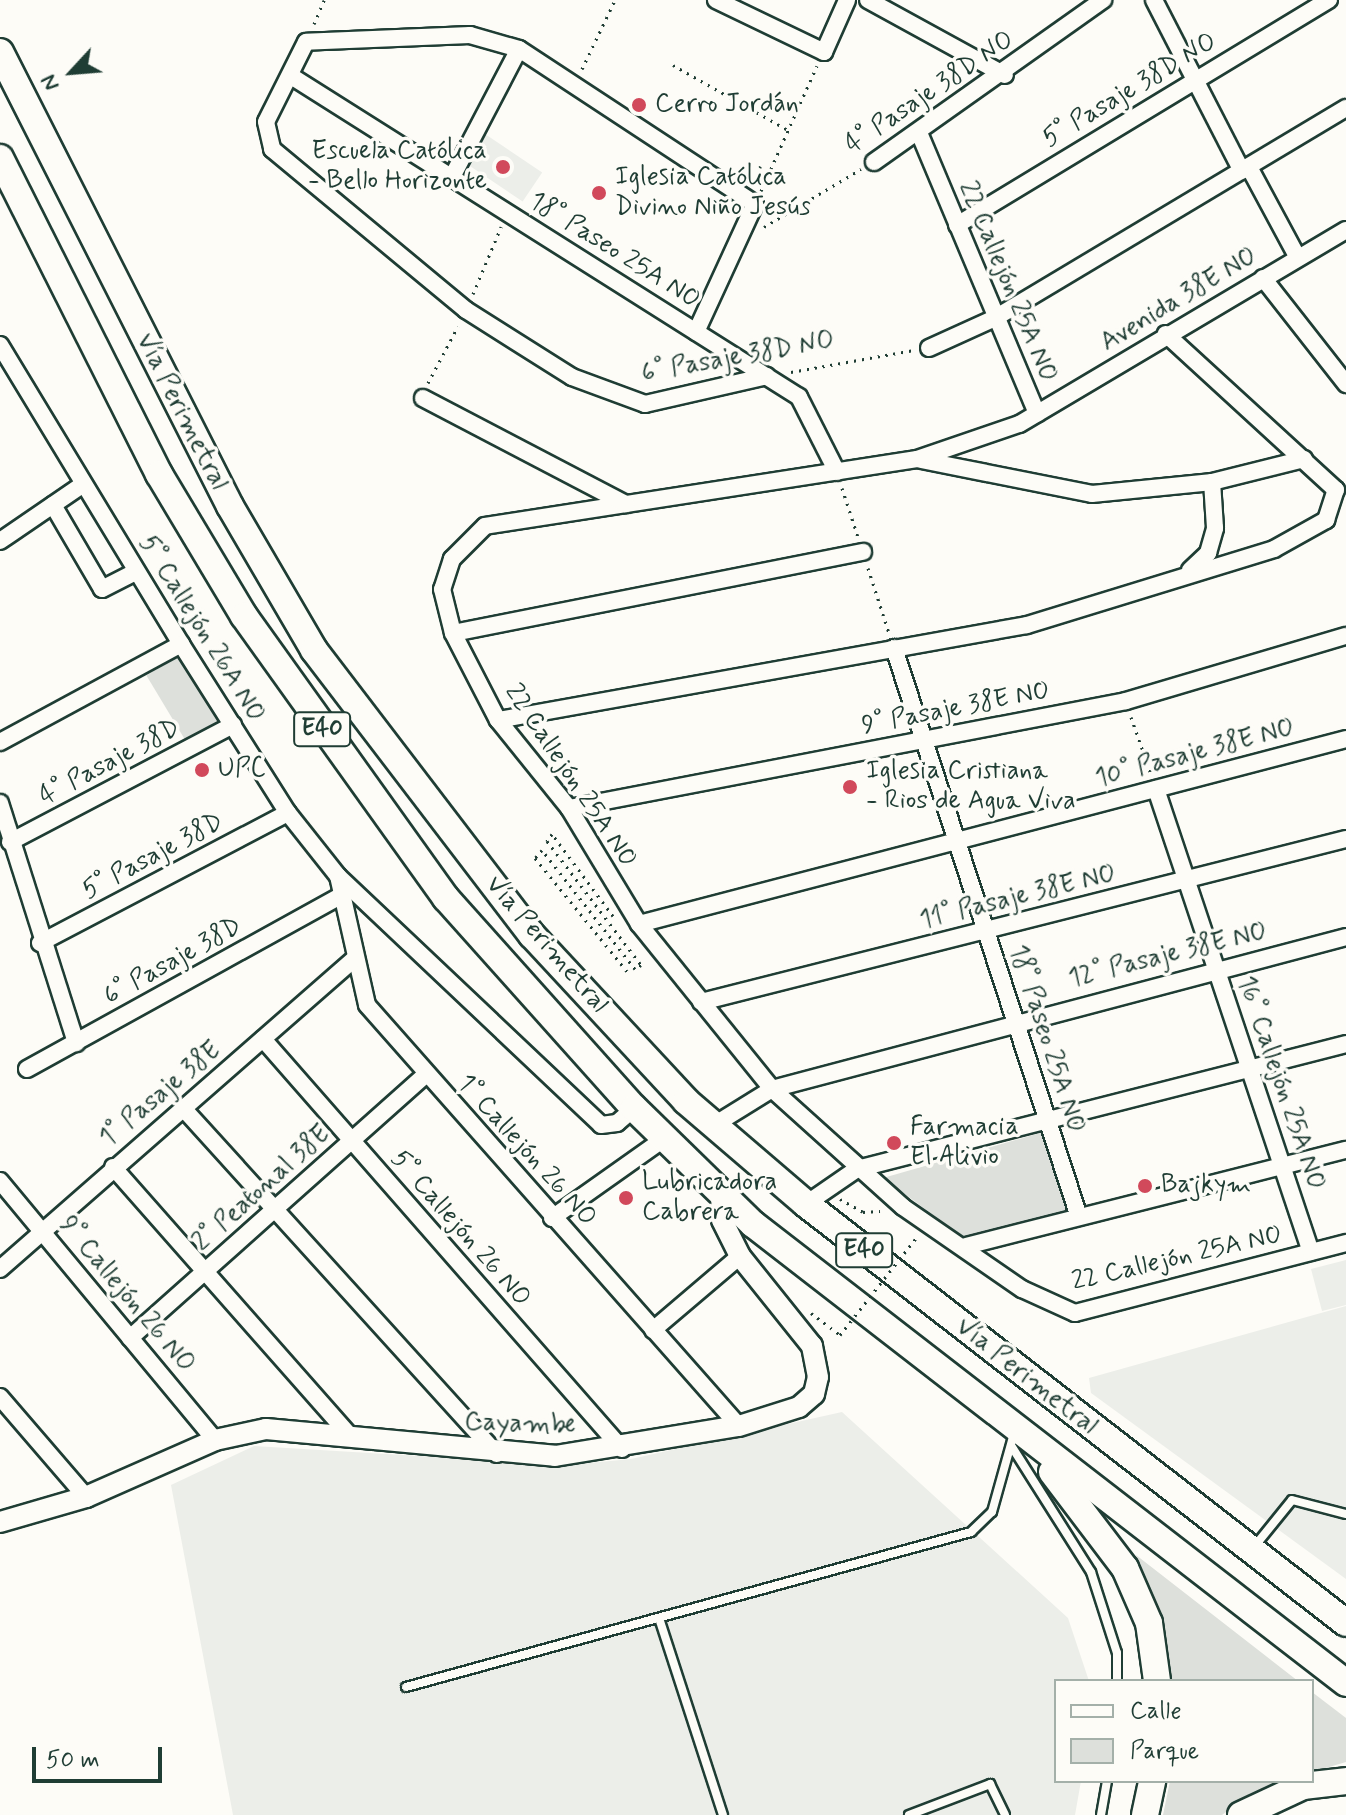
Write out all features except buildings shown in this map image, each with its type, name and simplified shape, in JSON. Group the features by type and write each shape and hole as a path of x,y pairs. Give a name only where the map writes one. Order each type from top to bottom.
{"highway":[{"name":"Vía Perimetral","path":"0,52 230,506 314,650 532,935 714,1125 806,1204 1346,1623"},
{"name":"Vía Perimetral","path":"0,158 159,474 244,616 446,898 634,1108 721,1193 1020,1442 1346,1683"},
{"path":"1020,1442 1125,1568 1149,1623 1157,1679"},
{"path":"1306,1593 1346,1614"},
{"path":"1241,1815 1303,1786 1346,1781"},
{"path":"1145,1815 1152,1783"}],"street":[{"path":"716,0 824,52 847,0"},
{"path":"868,0 1005,75"},
{"path":"1154,0 1193,80 1298,258"},
{"name":"5° Pasaje 38D NO","path":"957,225 1329,0"},
{"name":"4° Pasaje 38D NO","path":"874,162 920,135 1005,75 1093,2"},
{"path":"306,42 470,35 519,49 755,204 696,332"},
{"name":"6° Pasaje 38D NO","path":"306,42 266,122 272,149 466,310 596,388 645,404 767,376"},
{"path":"452,177 519,49"},
{"name":"18° Paseo 25A NO","path":"291,76 799,397 837,472"},
{"path":"929,348 995,318 1346,108"},
{"name":"22 Callejón 25A NO","path":"920,135 1037,413 917,459 485,526 452,559 442,589 453,633 498,720 569,808 631,924 701,1002 772,1089 857,1169 1022,1289 1075,1313 1346,1243"},
{"name":"Avenida 38E NO","path":"1037,413 1346,230"},
{"path":"1263,278 1346,384"},
{"path":"498,720 1027,625 1274,549 1326,520 1336,490 1166,334"},
{"name":"5° Callejón 26A NO","path":"0,345 82,485 288,813 338,876 601,1125 634,1108"},
{"path":"423,398 626,504"},
{"path":"917,459 1092,494 1212,482 1304,459"},
{"path":"1186,574 1208,553 1215,528 1212,482"},
{"path":"0,541 82,485"},
{"path":"53,505 102,589 136,572"},
{"path":"453,633 863,552"},
{"name":"9° Pasaje 38E NO","path":"569,808 1126,701 1346,636"},
{"path":"0,742 181,644"},
{"name":"18° Paseo 25A NO","path":"894,648 1079,1217"},
{"name":"4° Pasaje 38D","path":"10,842 233,725"},
{"name":"10° Pasaje 38E NO","path":"631,924 1346,739"},
{"name":"16° Callejón 25A NO","path":"1156,789 1311,1252"},
{"path":"0,803 40,943 76,1043"},
{"name":"5° Pasaje 38D","path":"40,943 288,813"},
{"name":"11° Pasaje 38E NO","path":"701,1002 1346,839"},
{"name":"1° Callejón 26 NO","path":"338,876 354,959 367,1005 425,1075 739,1426"},
{"name":"6° Pasaje 38D","path":"27,1069 342,895"},
{"name":"12° Pasaje 38E NO","path":"714,1125 772,1089 1015,1019 1346,937"},
{"name":"1° Pasaje 38E","path":"0,1269 354,959"},
{"name":"5° Callejón 26 NO","path":"263,1039 622,1449"},
{"path":"806,1204 857,1169 1346,1044"},
{"name":"2° Peatonal 38E","path":"130,1338 425,1075"},
{"path":"183,1108 498,1455"},
{"path":"552,1218 665,1138"},
{"path":"966,1246 1346,1150"},
{"path":"113,1167 203,1274 349,1435"},
{"name":"9° Callejón 26 NO","path":"0,1181 215,1440"},
{"name":"Cayambe","path":"0,1522 86,1497 215,1440 266,1429 349,1435 498,1455 622,1449 739,1426 799,1407 814,1394 818,1377 812,1346 740,1256 722,1220 721,1193"},
{"path":"653,1330 740,1256"},
{"path":"0,1397 86,1497"}],"lane":[{"path":"406,1687 971,1532 992,1512 1020,1442"},
{"path":"1020,1442 1091,1572 1117,1653 1117,1679"},
{"path":"1251,1551 1292,1500 1346,1514"},
{"path":"659,1618 723,1815"},
{"path":"1101,1815 1107,1783"},
{"path":"909,1815 990,1784 1005,1815"}],"path":[{"path":"306,42 324,0"},
{"path":"574,86 615,0"},
{"path":"755,204 824,52"},
{"path":"673,65 788,130"},
{"name":"4° Pasaje 38D NO","path":"737,243 874,162"},
{"name":"6° Pasaje 38D NO","path":"767,376 929,348"},
{"path":"1126,701 1156,789"},
{"path":"630,975 535,858 542,850 635,969 641,965 547,841 552,834 646,962 652,958"},
{"path":"612,897 631,924"},
{"path":"828,1189 863,1212 879,1210"},
{"path":"803,1307 840,1335 916,1238"}],"shaded area":[{"name":"Escuela Católica - Bello Horizonte","path":"485,134 542,173 523,202 465,163"},
{"path":"1346,1260 1346,1305 1322,1311 1311,1269"},
{"path":"1346,1306 1346,1579 1091,1393 1089,1378"},
{"path":"842,1412 1068,1618 1088,1679 1054,1679 1054,1783 1081,1783 1075,1815 233,1815 171,1485 254,1446 568,1465 631,1459"}],"green space":[{"path":"179,656 221,726 189,746 146,676"},
{"path":"1047,1131 1073,1210 967,1240 883,1178"},
{"path":"1136,1555 1295,1679 1169,1679 1169,1654"},
{"path":"1314,1694 1346,1718 1346,1762 1314,1771"},
{"path":"1170,1783 1280,1783 1250,1794 1222,1815 1163,1815"}],"place":[{"name":"Cerro Jordán","path":"639,105"},
{"name":"Escuela Católica - Bello Horizonte","path":"503,167"},
{"name":"Iglesia Católica Divino Niño Jesús","path":"599,193"},
{"name":"UPC","path":"202,770"},
{"name":"Iglesia Cristiana - Rios de Agua Viva","path":"850,787"},
{"name":"Farmacia El Alivio","path":"894,1143"},
{"name":"Bajkym","path":"1145,1186"},
{"name":"Lubricadora Cabrera","path":"626,1198"}]}
